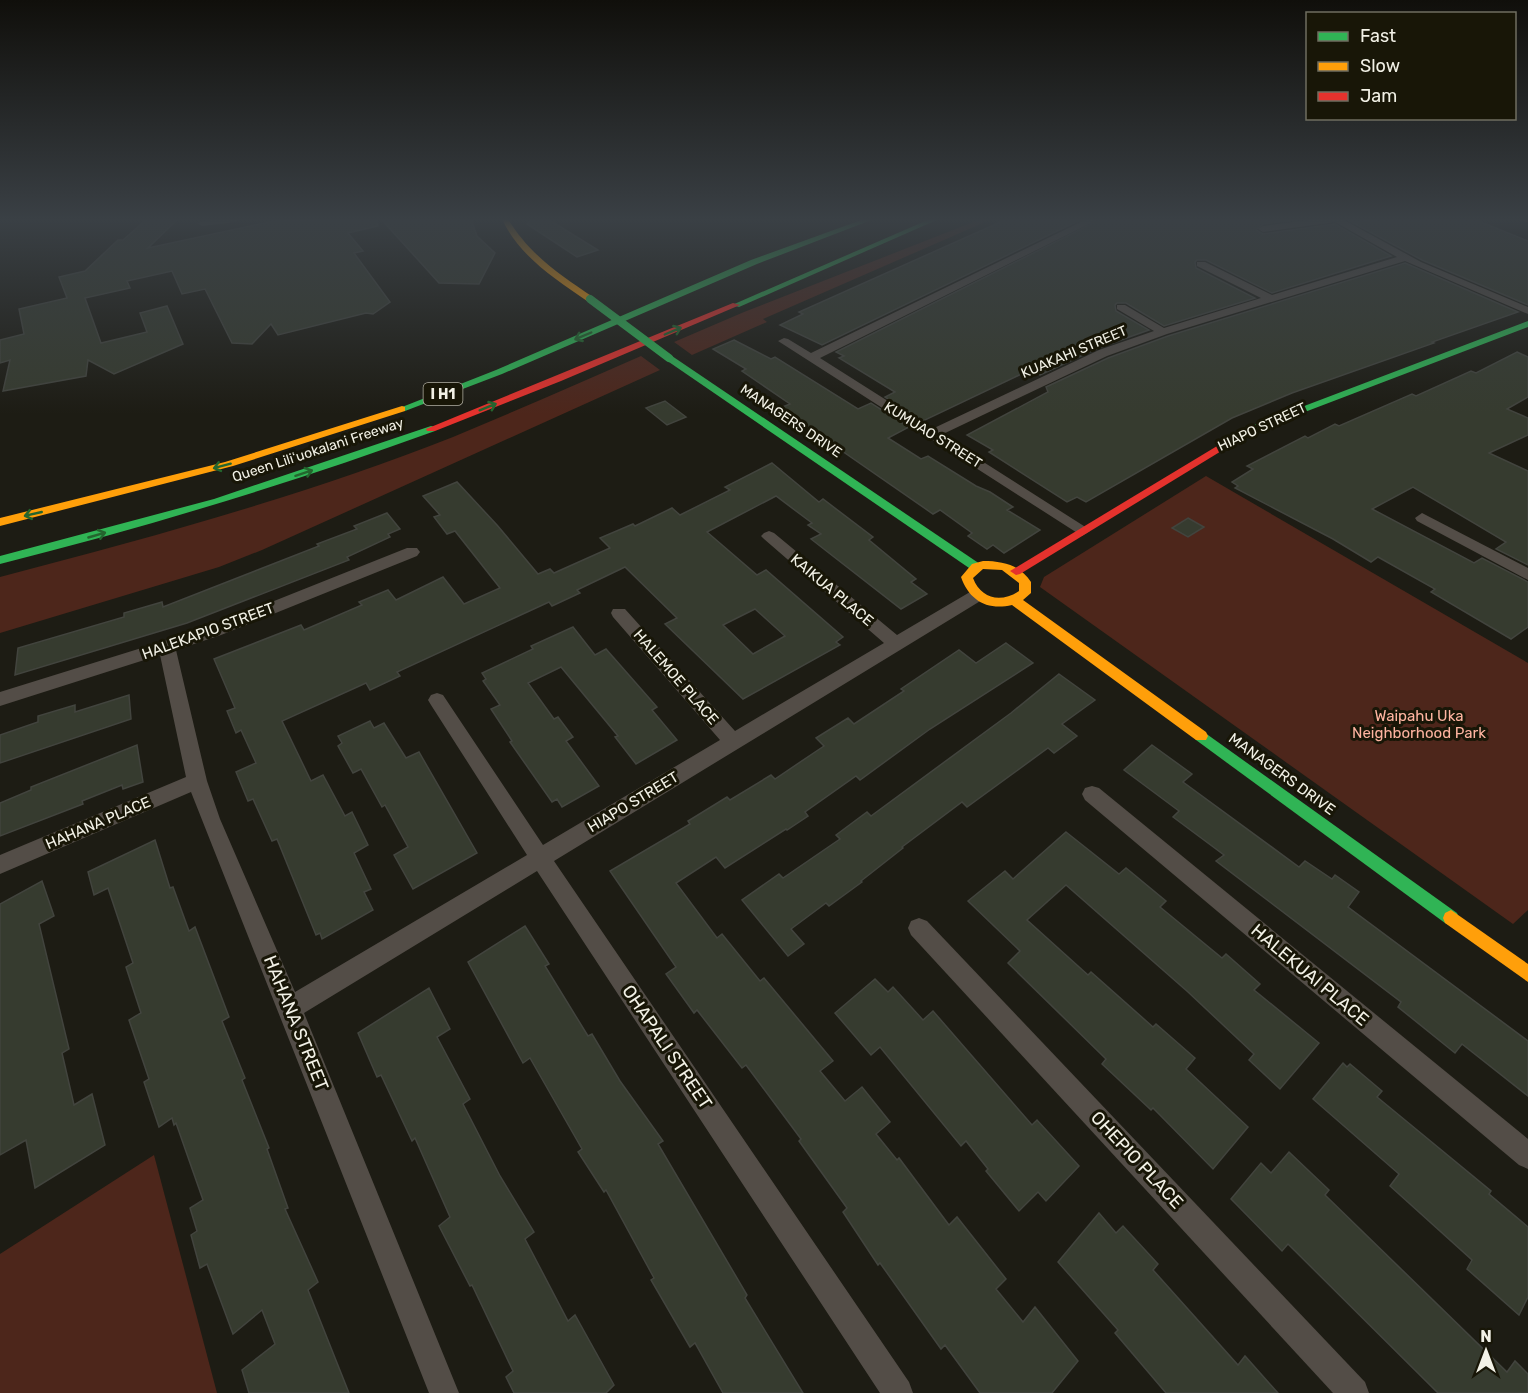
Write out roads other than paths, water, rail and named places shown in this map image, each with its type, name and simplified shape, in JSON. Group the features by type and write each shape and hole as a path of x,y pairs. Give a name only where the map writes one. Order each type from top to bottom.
{"main road":[{"name":"MANAGERS DRIVE","path":"570,284 669,358 976,567"},
{"name":"Queen Liliʻuokalani Freeway","path":"0,522 229,464 392,413 499,372 703,284"},
{"name":"Queen Liliʻuokalani Freeway","path":"0,560 189,510 410,437 600,362 784,284"},
{"name":"HIAPO STREET","path":"1016,571 1217,448 1257,427 1528,324"},
{"path":"992,564 1016,571 1022,576 1026,588 1025,593 1015,601 1000,604 976,596 967,583 967,577 976,567 992,564"},
{"name":"MANAGERS DRIVE","path":"1015,601 1528,974"}],"street":[{"path":"810,358 961,284"},
{"path":"1241,284 1271,299"},
{"name":"KUAKAHI STREET","path":"932,434 1074,366 1163,332 1320,284"},
{"path":"1465,284 1528,311"},
{"path":"1121,307 1163,332"},
{"name":"KUMUAO STREET","path":"784,341 1082,531"},
{"path":"1422,518 1528,575"},
{"name":"KAIKUA PLACE","path":"769,536 896,644"},
{"name":"HALEKAPIO STREET","path":"0,699 215,631 412,552"},
{"name":"HIAPO STREET","path":"290,1008 976,596"},
{"name":"HALEMOE PLACE","path":"619,613 733,742"},
{"name":"HAHANA STREET","path":"167,648 197,781 210,819 290,1008 444,1393"},
{"name":"OHAPALI STREET","path":"437,700 898,1393"},
{"name":"HAHANA PLACE","path":"0,865 197,781"},
{"name":"HALEKUAI PLACE","path":"1092,794 1528,1156"},
{"name":"OHEPIO PLACE","path":"919,928 1354,1393"}],"park label":[{"name":"Waipahu Uka Neighborhood Park","path":"1419,724"}]}
